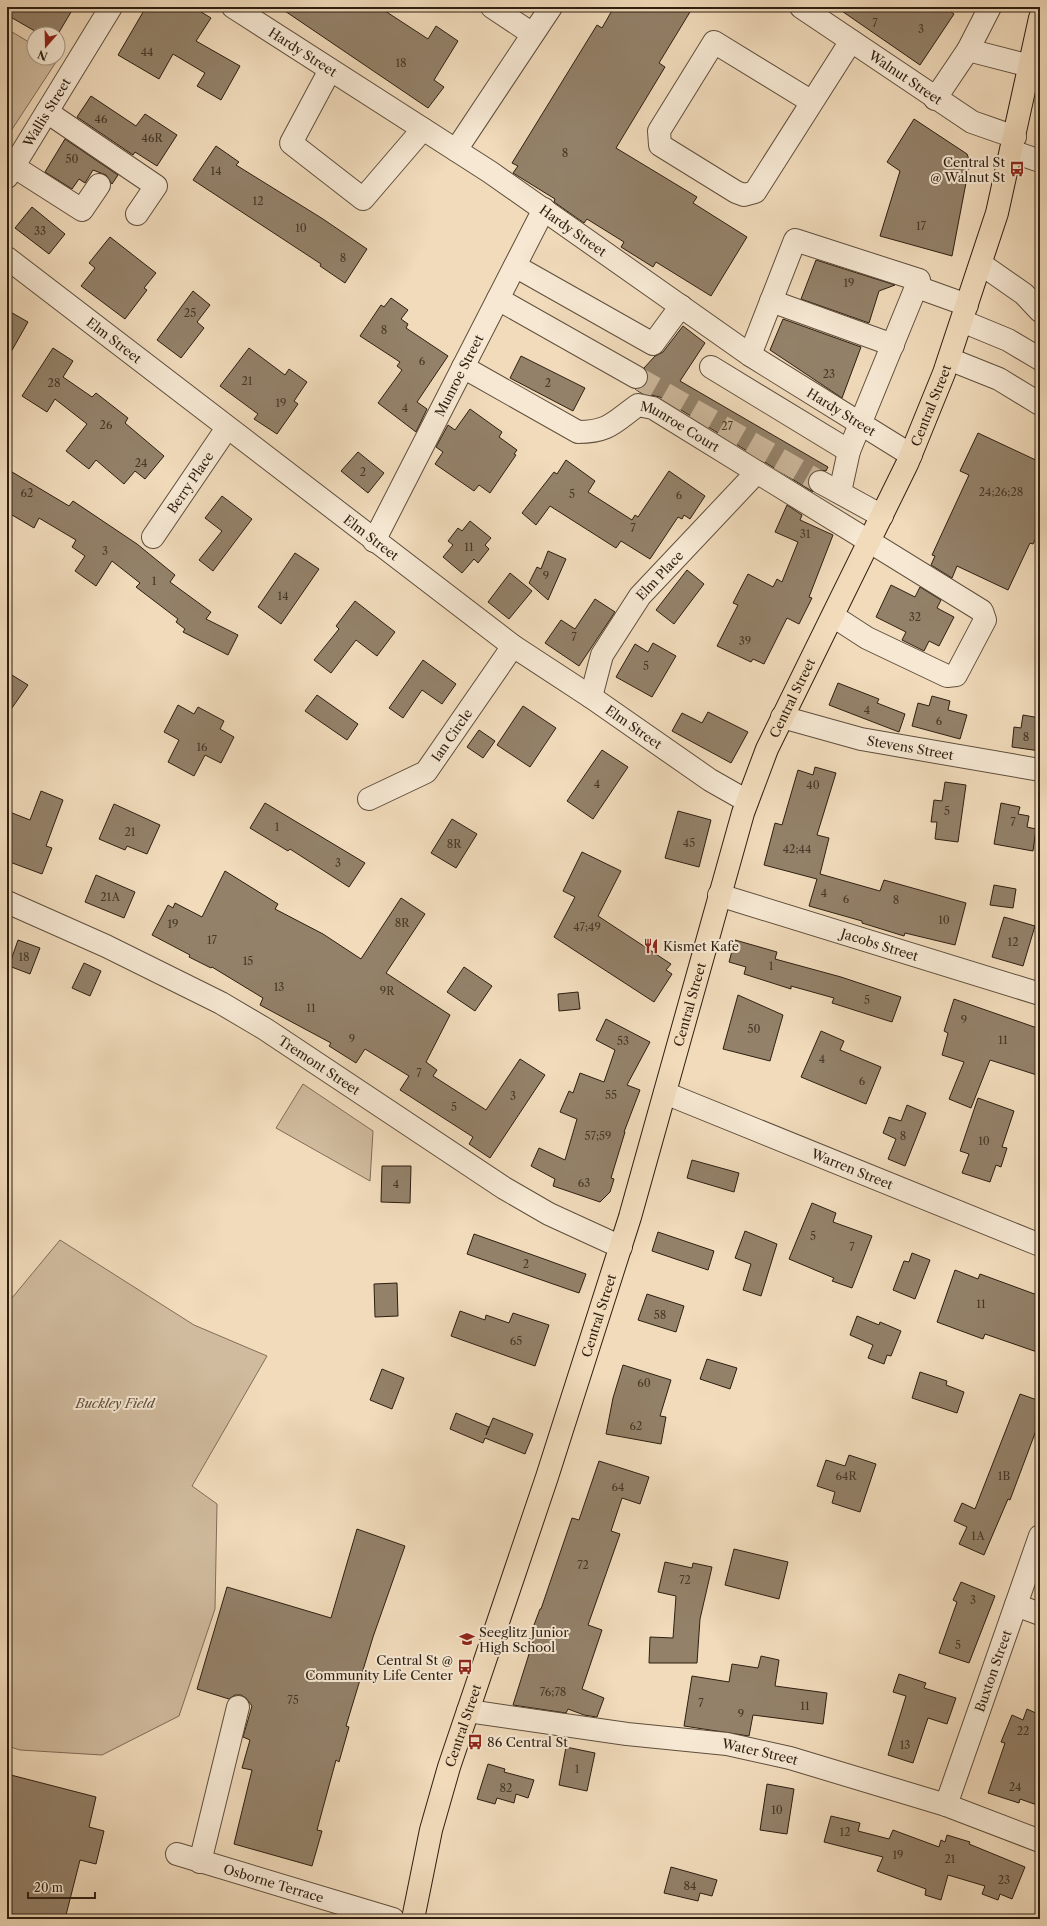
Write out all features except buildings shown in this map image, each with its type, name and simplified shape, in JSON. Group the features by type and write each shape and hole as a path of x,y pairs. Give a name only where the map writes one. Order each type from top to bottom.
{"main road":[{"name":"Central Street","path":"413,1919 431,1830 468,1711 547,1477 620,1247 665,1093 719,895 753,782 782,717 870,542 911,455 949,359 997,213 1039,26"}],"street":[{"name":"Wallis Street","path":"10,172 111,7"},
{"name":"Hardy Street","path":"233,7 456,150 750,354 911,455"},
{"path":"492,7 531,33"},
{"path":"456,150 531,33 550,7"},
{"name":"Walnut Street","path":"801,7 935,99 1040,161"},
{"path":"935,99 968,50 990,7"},
{"path":"812,102 714,42 659,131 658,138 660,144 744,195 755,192 851,41"},
{"path":"968,50 1030,66"},
{"path":"330,70 291,143 363,199 424,129"},
{"path":"47,112 156,186 137,214"},
{"path":"10,172 82,210 99,185"},
{"name":"Munroe Street","path":"374,541 544,210"},
{"path":"750,354 794,240 919,280 849,451 840,492"},
{"name":"Elm Street","path":"7,258 374,541 513,646 710,780 747,801"},
{"path":"981,264 1024,294 1040,311"},
{"path":"515,266 653,344 681,306"},
{"path":"917,287 965,313 1040,359"},
{"path":"498,299 636,376"},
{"path":"771,301 893,345"},
{"path":"949,359 1000,379 1040,404"},
{"name":"Munroe Court","path":"463,367 578,432 595,432 612,425 638,405 653,408 982,611 985,620 971,650 956,675 947,676 867,638 833,616"},
{"path":"711,367 849,451"},
{"name":"Berry Place","path":"154,537 227,428"},
{"name":"Elm Place","path":"591,698 602,655 640,596 757,472"},
{"path":"820,482 882,516"},
{"name":"Ian Circle","path":"368,799 426,772 513,646"},
{"name":"Stevens Street","path":"782,717 861,739 1040,770"},
{"name":"Jacobs Street","path":"719,895 1040,994"},
{"name":"Tremont Street","path":"7,902 106,946 221,1003 266,1029 504,1188 549,1214 620,1247"},
{"name":"Warren Street","path":"665,1093 1040,1245"},
{"name":"Buxton Street","path":"946,1805 1040,1536"},
{"path":"1016,1605 1040,1614"},
{"path":"200,1862 238,1708"},
{"name":"Water Street","path":"468,1711 626,1734 727,1744 790,1758 946,1805 1040,1841"},
{"name":"Osborne Terrace","path":"177,1854 393,1919"}],"green space":[{"path":"7,29 26,40 26,66 53,66 7,137"},
{"path":"303,1084 373,1131 370,1181 276,1128"},
{"name":"Buckley Field","path":"60,1240 194,1325 267,1356 192,1486 217,1504 215,1609 179,1716 102,1755 20,1750 7,1746 7,1304"}],"tunnel":[{"path":"636,377 820,482"}],"place":[{"name":"Central St @ Walnut St","path":"1017,169"},
{"name":"Kismet Kafe","path":"651,946"},
{"name":"Seeglitz Junior High School","path":"467,1639"},
{"name":"Central St @ Community Life Center","path":"465,1667"},
{"name":"86 Central St","path":"475,1742"}]}
